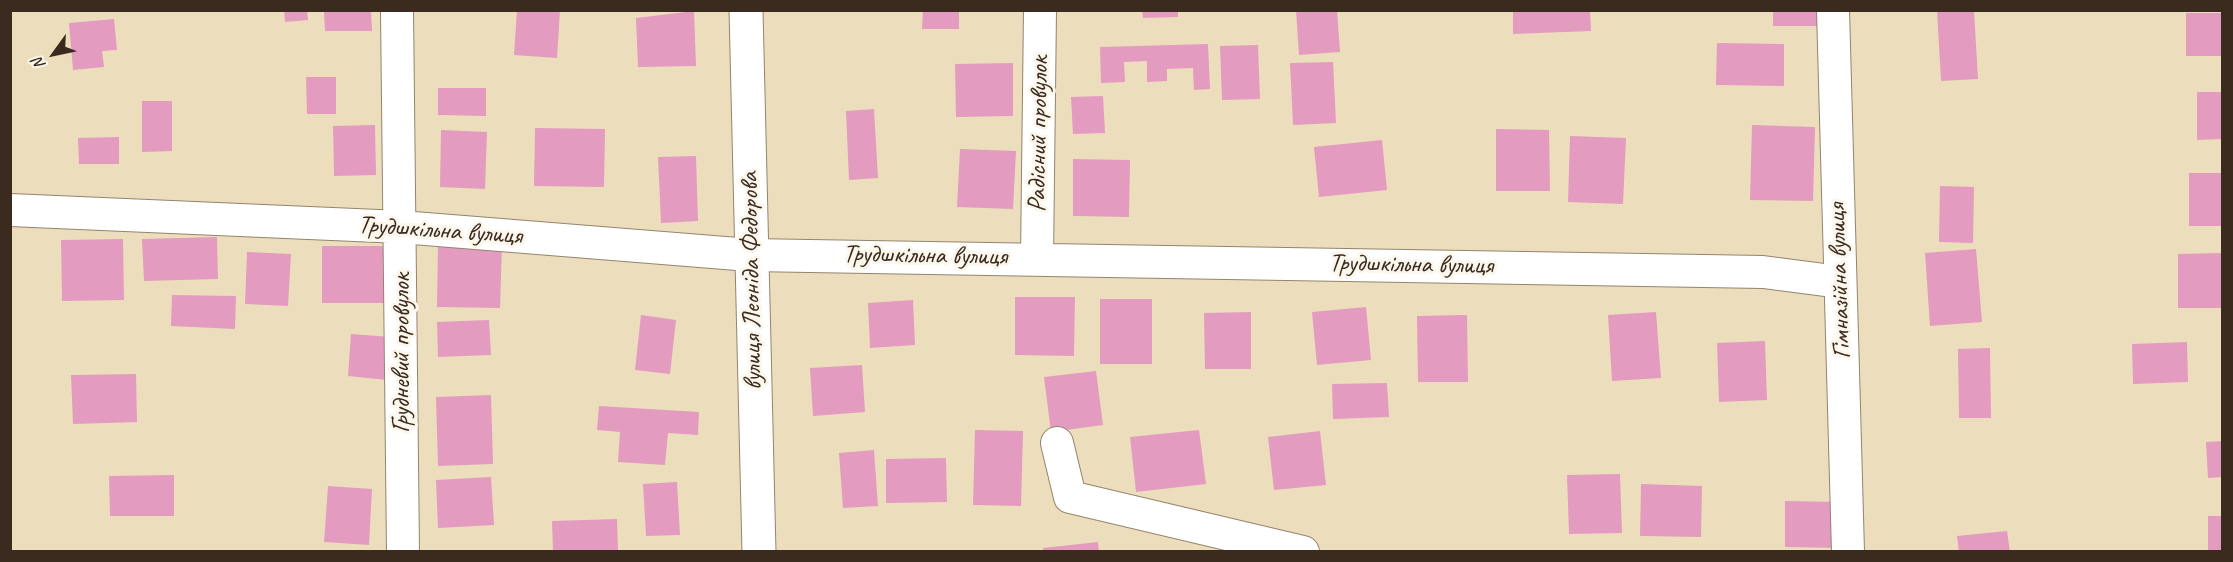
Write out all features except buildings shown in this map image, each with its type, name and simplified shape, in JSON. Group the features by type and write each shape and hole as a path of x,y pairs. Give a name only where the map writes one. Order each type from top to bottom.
{"street":[{"name":"Грудневий провулок","path":"397,10 404,552"},
{"name":"вулиця Леоніда Федорова","path":"746,10 750,255 759,552"},
{"name":"Радісний провулок","path":"1037,258 1040,10"},
{"name":"Гімназійна вулиця","path":"1833,10 1848,552"},
{"name":"Трудшкільна вулиця","path":"10,210 401,226 750,255 1037,258 1763,272 1840,282"},
{"path":"1057,443 1070,497 1304,552"}]}
